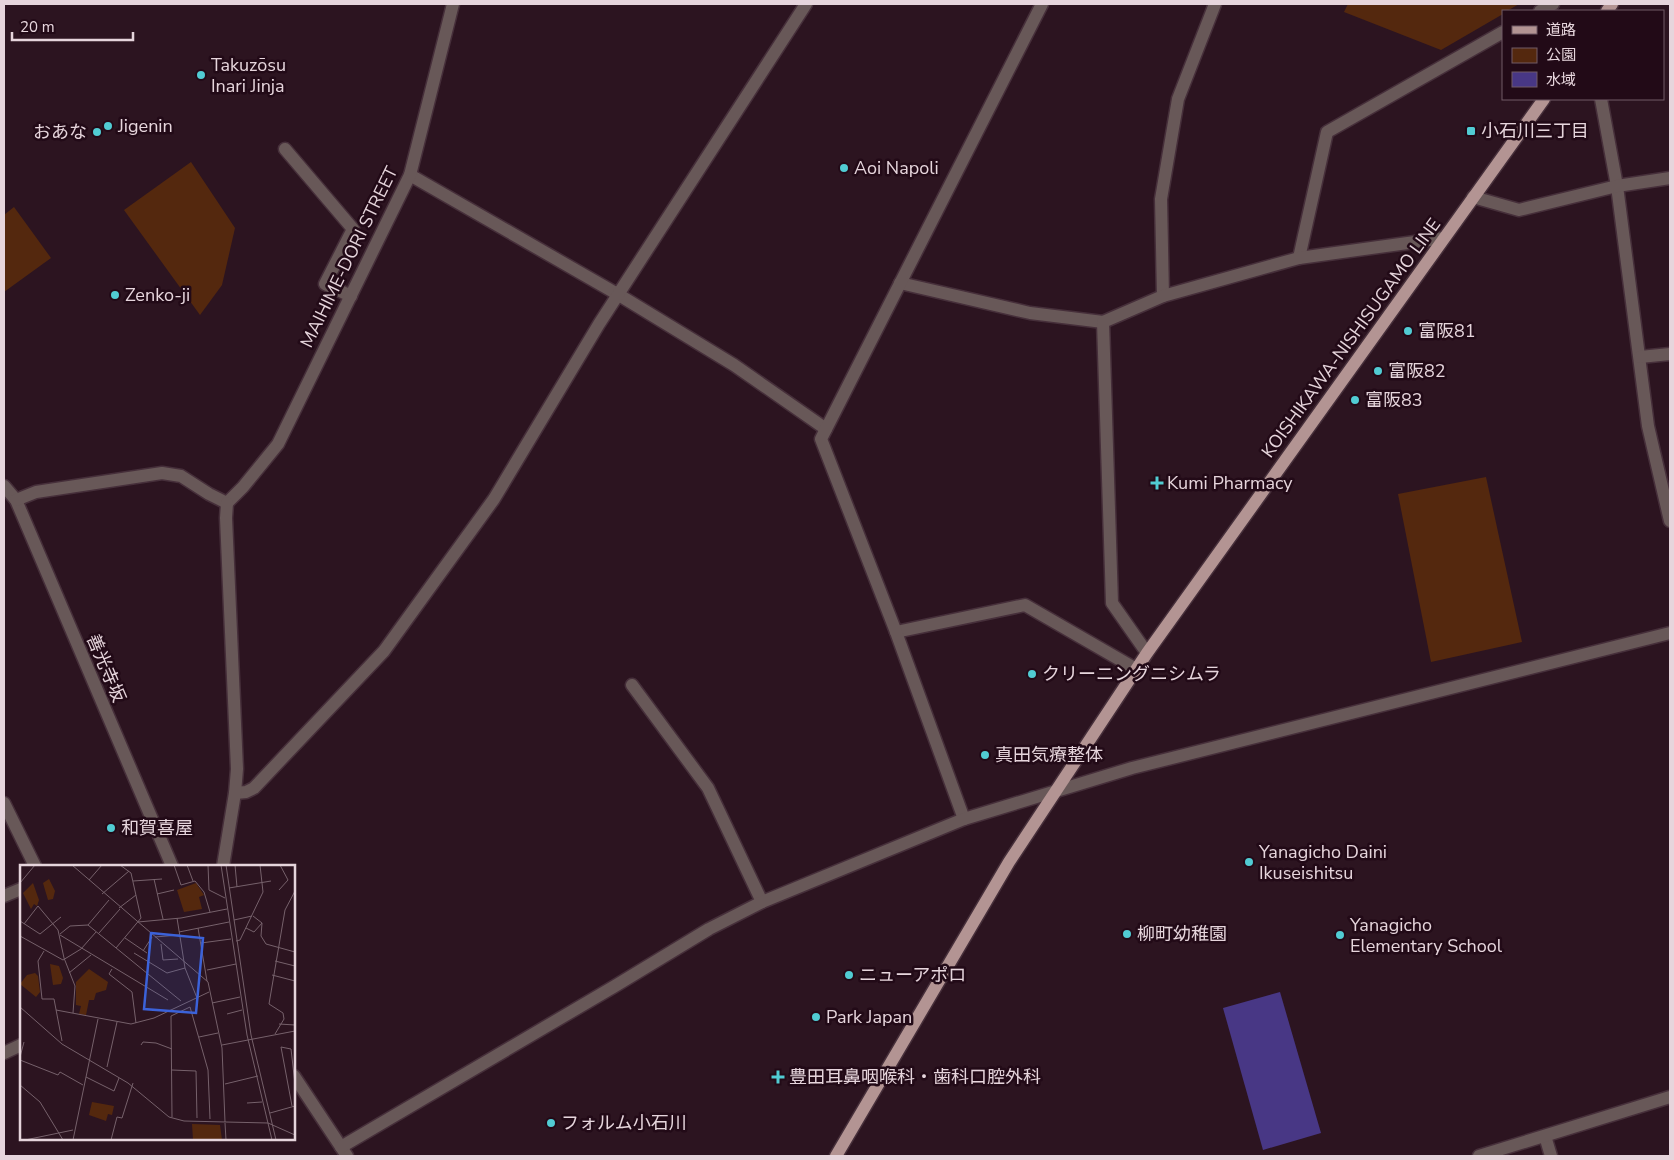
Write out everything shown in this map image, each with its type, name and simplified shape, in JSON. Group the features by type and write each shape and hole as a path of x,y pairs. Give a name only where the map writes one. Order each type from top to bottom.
{"main road":[{"name":"KOISHIKAWA-NISHISUGAMO LINE","path":"836,1156 1009,862 1136,669 1543,100"}],"street":[{"name":"MAIHIME-DORI STREET","path":"227,503 243,487 278,444 410,175 453,4"},
{"path":"235,793 246,792 254,788 384,651 494,499 599,324 806,4"},
{"path":"964,819 896,632 821,439 1042,4"},
{"path":"1163,296 1161,198 1178,99 1215,4"},
{"path":"1542,10 1554,4"},
{"path":"1299,258 1327,132 1502,33"},
{"path":"1601,100 1617,186 1648,426 1670,521"},
{"path":"285,149 353,229 325,284 350,296"},
{"path":"410,175 619,295 734,365 826,429"},
{"path":"1473,197 1519,210 1617,186 1670,178"},
{"path":"900,283 1030,313 1103,322 1163,296 1299,258 1444,238"},
{"path":"1103,322 1112,603 1147,653"},
{"path":"1640,357 1670,354"},
{"path":"16,500 36,492 162,473 181,476 227,503 226,518 237,769 235,793 222,865"},
{"name":"善光寺坂","path":"4,486 16,500 172,865"},
{"path":"896,632 1025,605 1136,669"},
{"path":"295,1078 344,1151 709,929 762,902 964,819 1132,768 1670,633"},
{"path":"632,686 708,788 762,902"},
{"path":"4,803 35,865"},
{"path":"4,896 20,888"},
{"path":"4,1053 20,1045"},
{"path":"1479,1156 1670,1097"},
{"path":"1545,1136 1550,1156"}],"green space":[{"path":"1348,4 1519,4 1509,10 1502,10 1502,15 1441,50 1344,12"},
{"path":"191,162 235,228 222,285 200,315 124,210"},
{"path":"14,207 51,258 4,292 4,215"},
{"path":"1486,477 1522,642 1431,662 1398,494"}],"water":[{"path":"1280,992 1321,1133 1263,1150 1223,1008"}],"place":[{"name":"Takuzōsu Inari Jinja","path":"201,75"},
{"name":"Jigenin","path":"108,126"},
{"name":"小石川三丁目","path":"1471,131"},
{"name":"おあな","path":"97,132"},
{"name":"Aoi Napoli","path":"844,168"},
{"name":"Zenko-ji","path":"115,295"},
{"name":"富阪81","path":"1408,331"},
{"name":"富阪82","path":"1378,371"},
{"name":"富阪83","path":"1355,400"},
{"name":"Kumi Pharmacy","path":"1157,483"},
{"name":"クリーニングニシムラ","path":"1032,674"},
{"name":"真田気療整体","path":"985,755"},
{"name":"和賀喜屋","path":"111,828"},
{"name":"Yanagicho Daini Ikuseishitsu","path":"1249,862"},
{"name":"柳町幼稚園","path":"1127,934"},
{"name":"Yanagicho Elementary School","path":"1340,935"},
{"name":"ニューアポロ","path":"849,975"},
{"name":"Park Japan","path":"816,1017"},
{"name":"豊田耳鼻咽喉科・歯科口腔外科","path":"778,1077"},
{"name":"フォルム小石川","path":"551,1123"}]}
